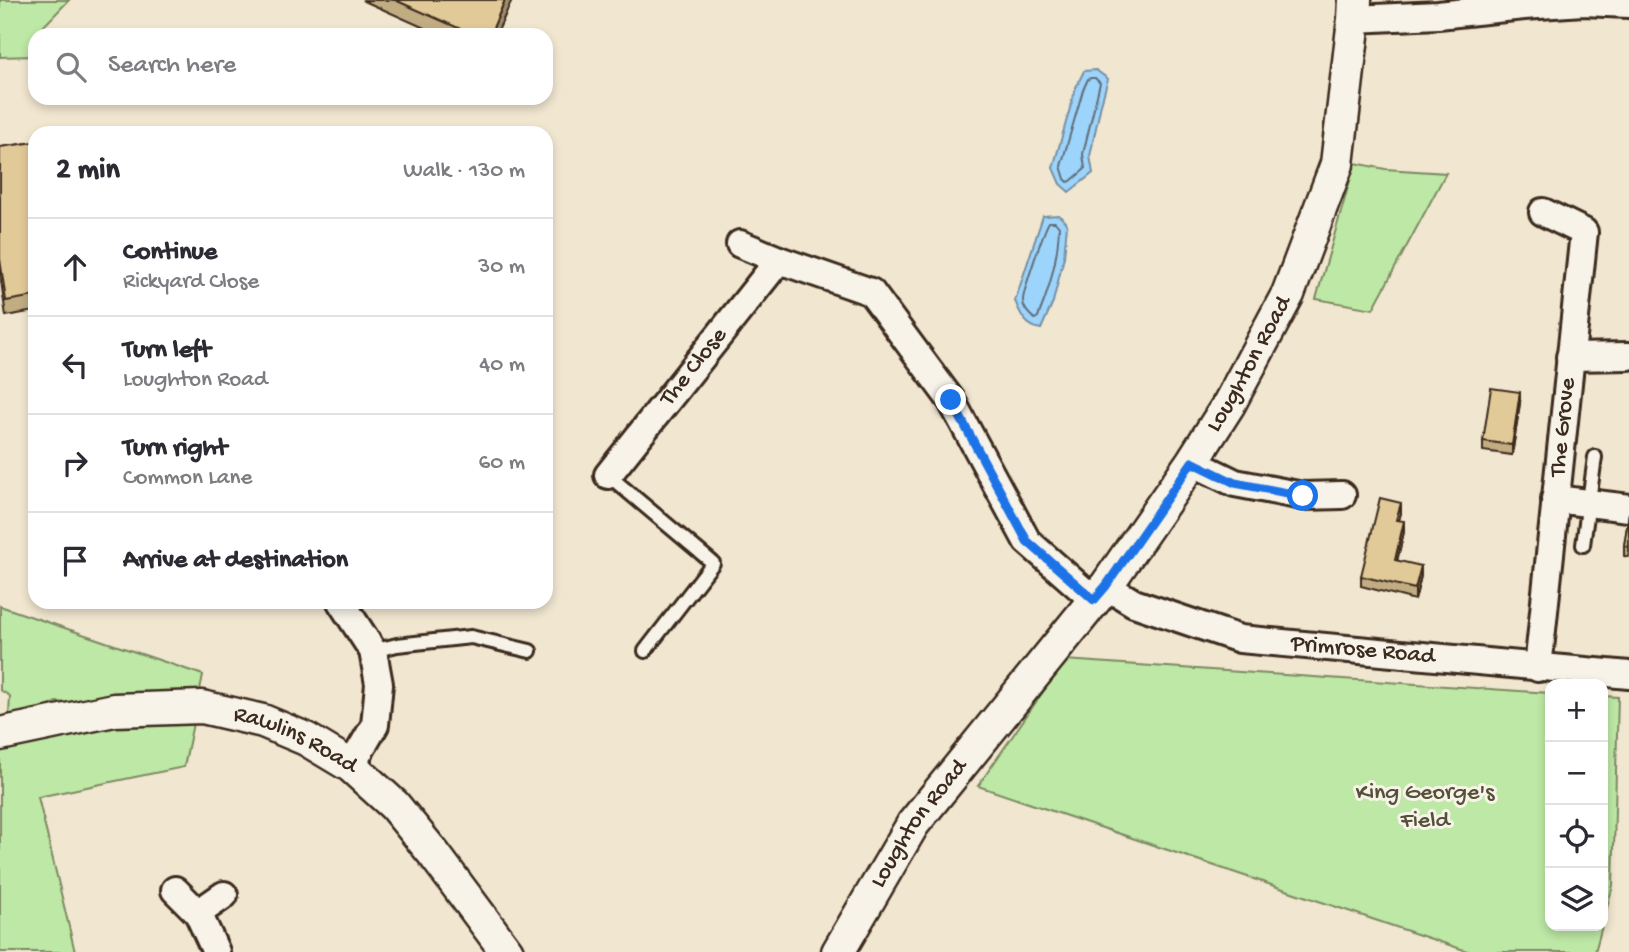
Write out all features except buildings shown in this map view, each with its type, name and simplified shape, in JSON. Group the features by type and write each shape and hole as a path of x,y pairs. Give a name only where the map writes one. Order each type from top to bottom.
{"street":[{"path":"1354,9 1438,15 1479,5 1583,2 1629,4"},
{"name":"Loughton Road","path":"838,952 913,824 1100,593 1192,462 1229,404 1288,294 1338,164 1354,9"},
{"name":"The Grove","path":"1538,668 1584,232 1543,212"},
{"name":"Primrose Road","path":"740,244 871,292 951,400 1027,541 1100,593 1240,639 1629,675"},
{"name":"The Close","path":"608,475 779,260"},
{"path":"1570,357 1629,356"},
{"path":"1192,462 1235,483 1303,496 1342,495"},
{"path":"1555,499 1629,508"},
{"path":"346,609 373,651 379,684 375,725 351,766"},
{"name":"Rawlins Road","path":"3,731 114,710 202,707 263,721 306,739 351,766 394,805 507,952"},
{"path":"175,890 198,913 216,952"},
{"path":"198,913 224,895"}],"lane":[{"path":"1583,545 1595,457"},
{"path":"608,475 713,563 645,651"},
{"path":"373,651 397,645 471,637 530,651"}],"green space":[{"path":"0,0 69,0 42,28 28,28 28,56 0,57"},
{"path":"1355,163 1385,169 1446,173 1373,309 1316,299"},
{"path":"0,606 203,675 184,767 38,797 75,952 0,952 0,734 8,732 10,696 0,690","holes":["56,702 141,710 10,731"]},
{"name":"King George's Field","path":"1065,660 1545,693 1545,931 1601,931 1595,952 1470,952 978,786"},
{"path":"1608,696 1618,697 1613,885 1608,904"}],"water":[{"path":"1096,70 1108,79 1090,156 1093,173 1069,192 1060,184 1053,168 1076,87 1084,71"},
{"path":"1059,215 1067,224 1064,257 1053,302 1041,329 1027,323 1015,301 1043,216"}],"route":[{"path":"951,400 1027,541 1094,600 1192,462 1235,483 1303,496"}]}
